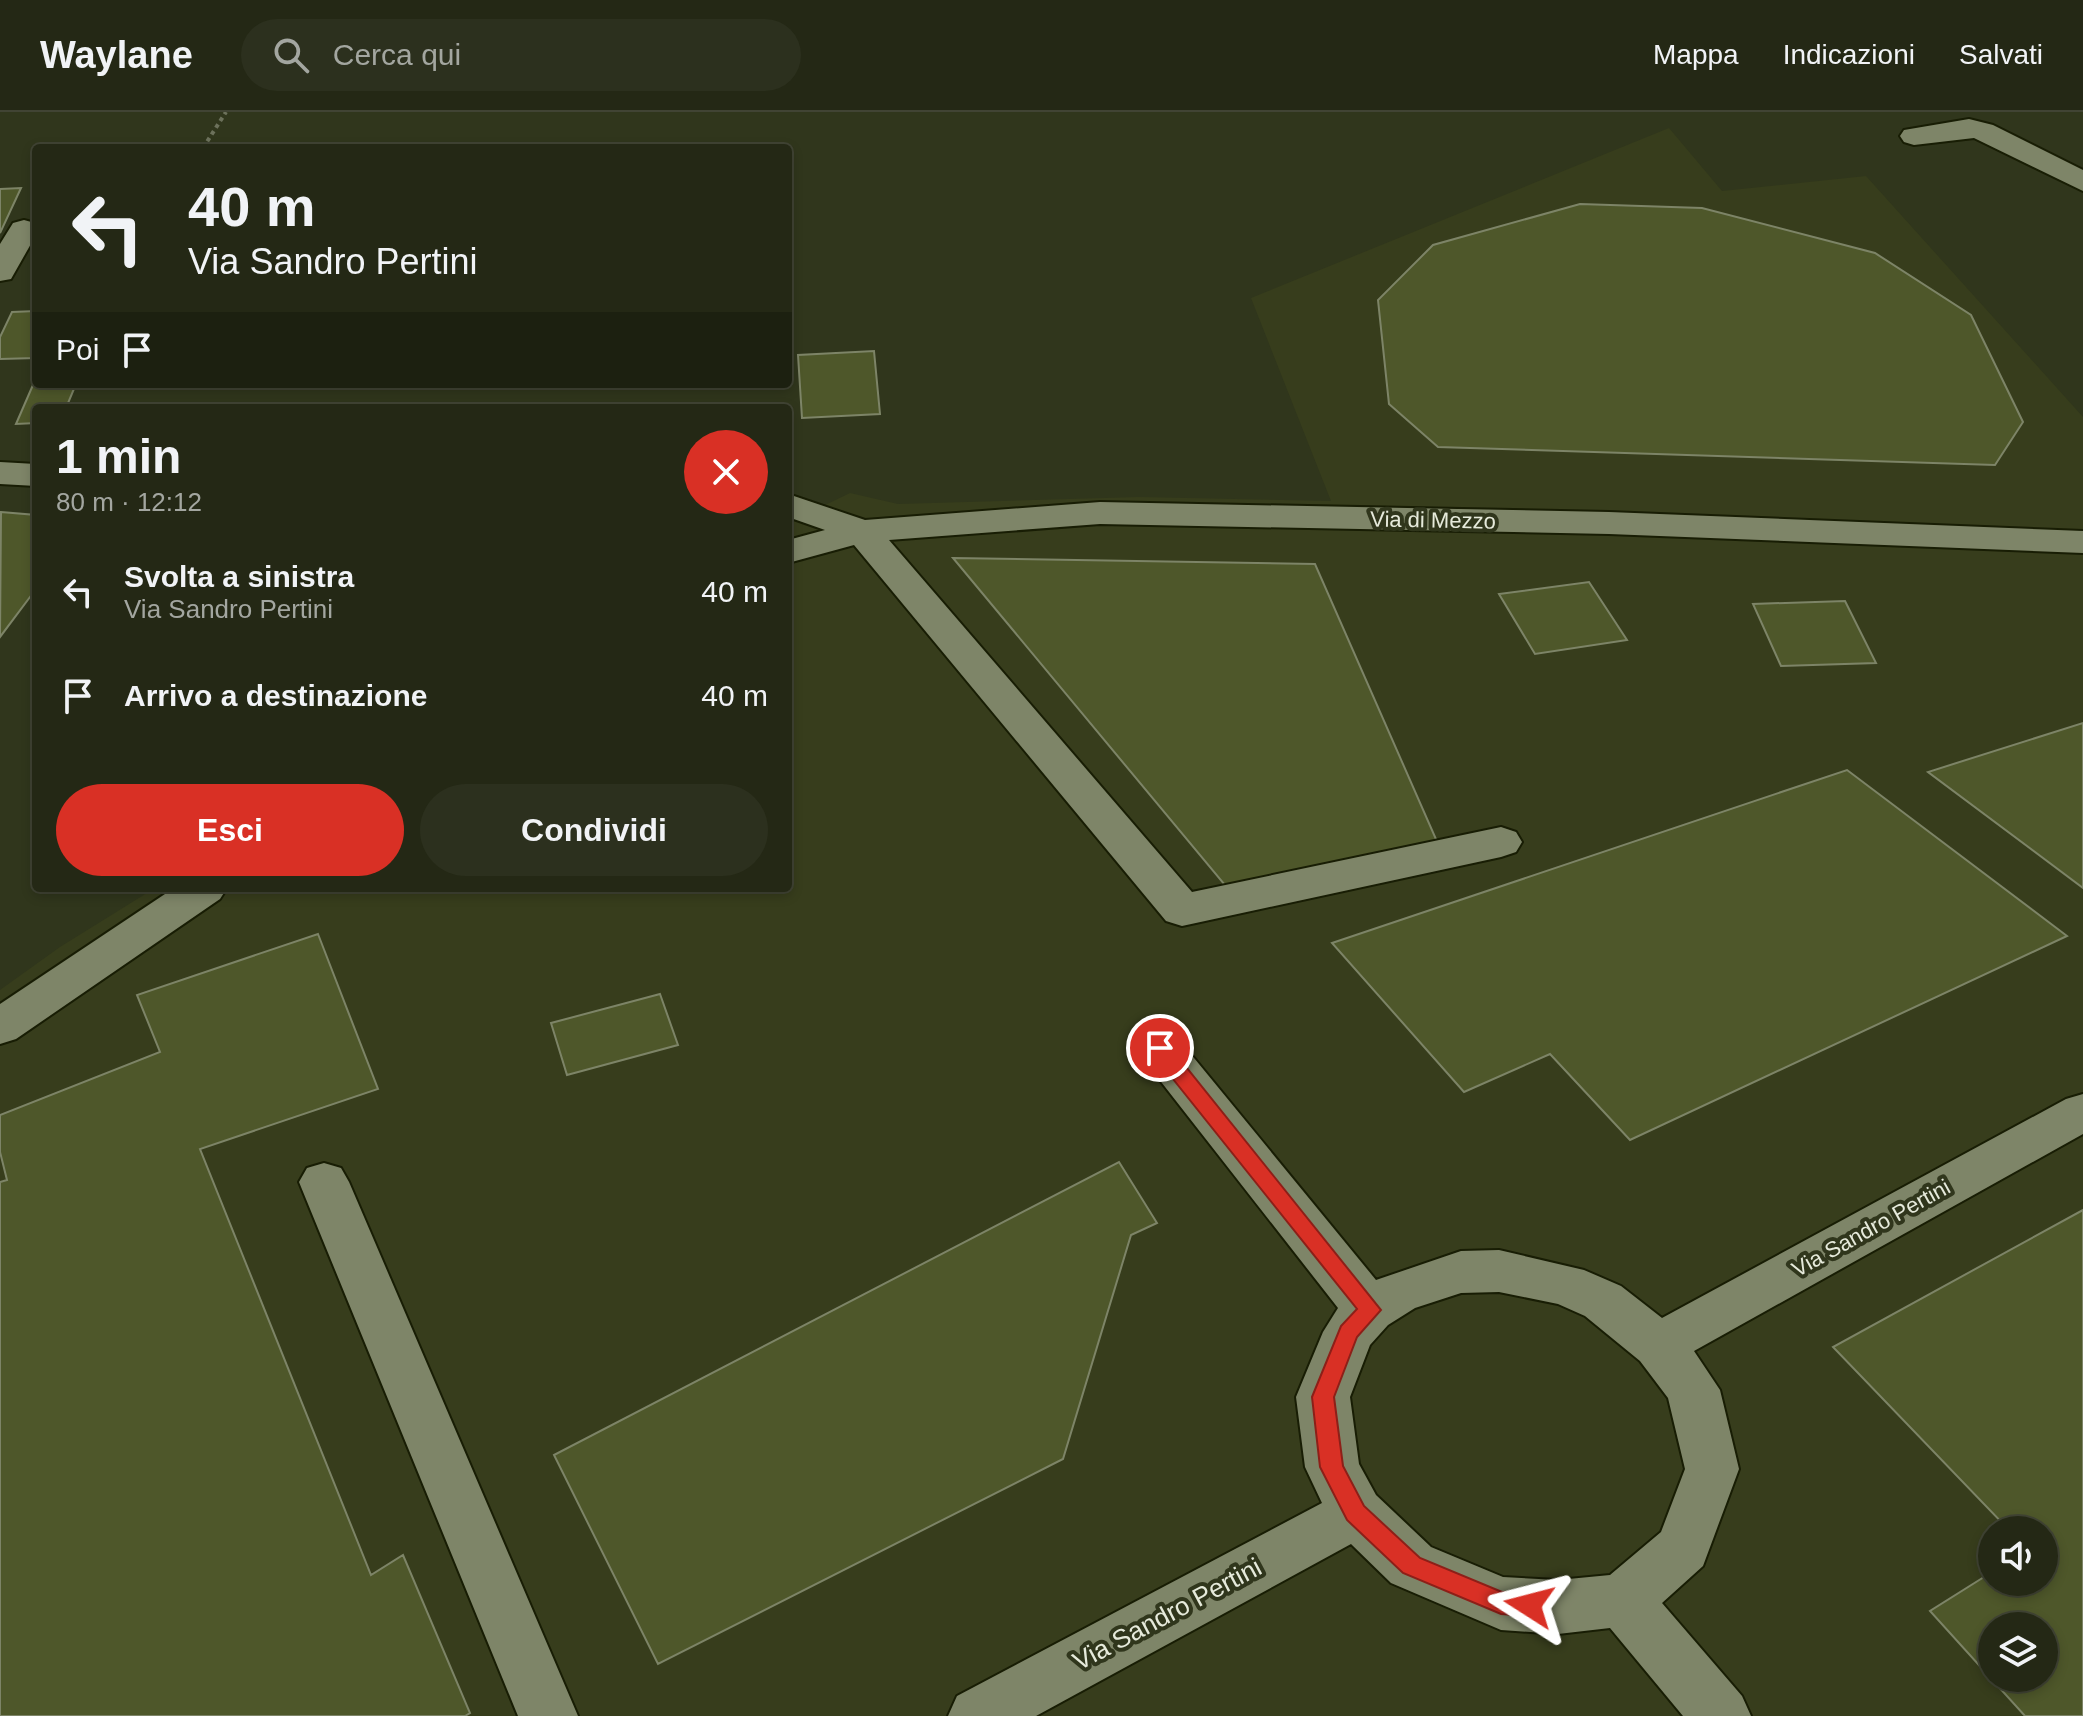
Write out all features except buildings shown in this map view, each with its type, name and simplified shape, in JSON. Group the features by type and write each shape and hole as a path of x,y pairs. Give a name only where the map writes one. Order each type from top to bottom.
{"street":[{"path":"1914,136 1969,128 1983,131 2083,182"},
{"path":"0,272 24,229"},
{"path":"0,473 32,475"},
{"name":"Via di Mezzo","path":"792,506 862,531 1100,513 1609,523 2083,542"},
{"path":"792,551 862,531 1182,910 1501,842"},
{"path":"0,1027 199,892"},
{"path":"1160,1048 1370,1310"},
{"name":"Via Sandro Pertini","path":"1659,1345 2083,1112"},
{"path":"324,1182 548,1716"},
{"path":"1499,1271 1566,1285 1603,1301 1659,1345 1693,1390 1712,1469 1683,1548 1623,1600 1558,1607 1501,1603 1411,1565 1356,1513 1332,1467 1323,1397 1349,1332 1370,1310 1398,1292 1461,1272 1499,1271"},
{"name":"Via Sandro Pertini","path":"978,1716 1356,1513"},
{"path":"1623,1600 1721,1716"}],"path":[{"path":"206,144 226,112"}],"shaded area":[{"path":"1669,128 1722,191 1866,176 2083,417 2083,1716 0,1716 0,990 60,947 149,892 792,892 792,521 850,493 898,504 1139,497 1331,501 1251,298"}],"route":[{"path":"1160,1048 1370,1310 1349,1332 1323,1397 1332,1467 1356,1513 1411,1565 1501,1603 1529,1605"}]}
